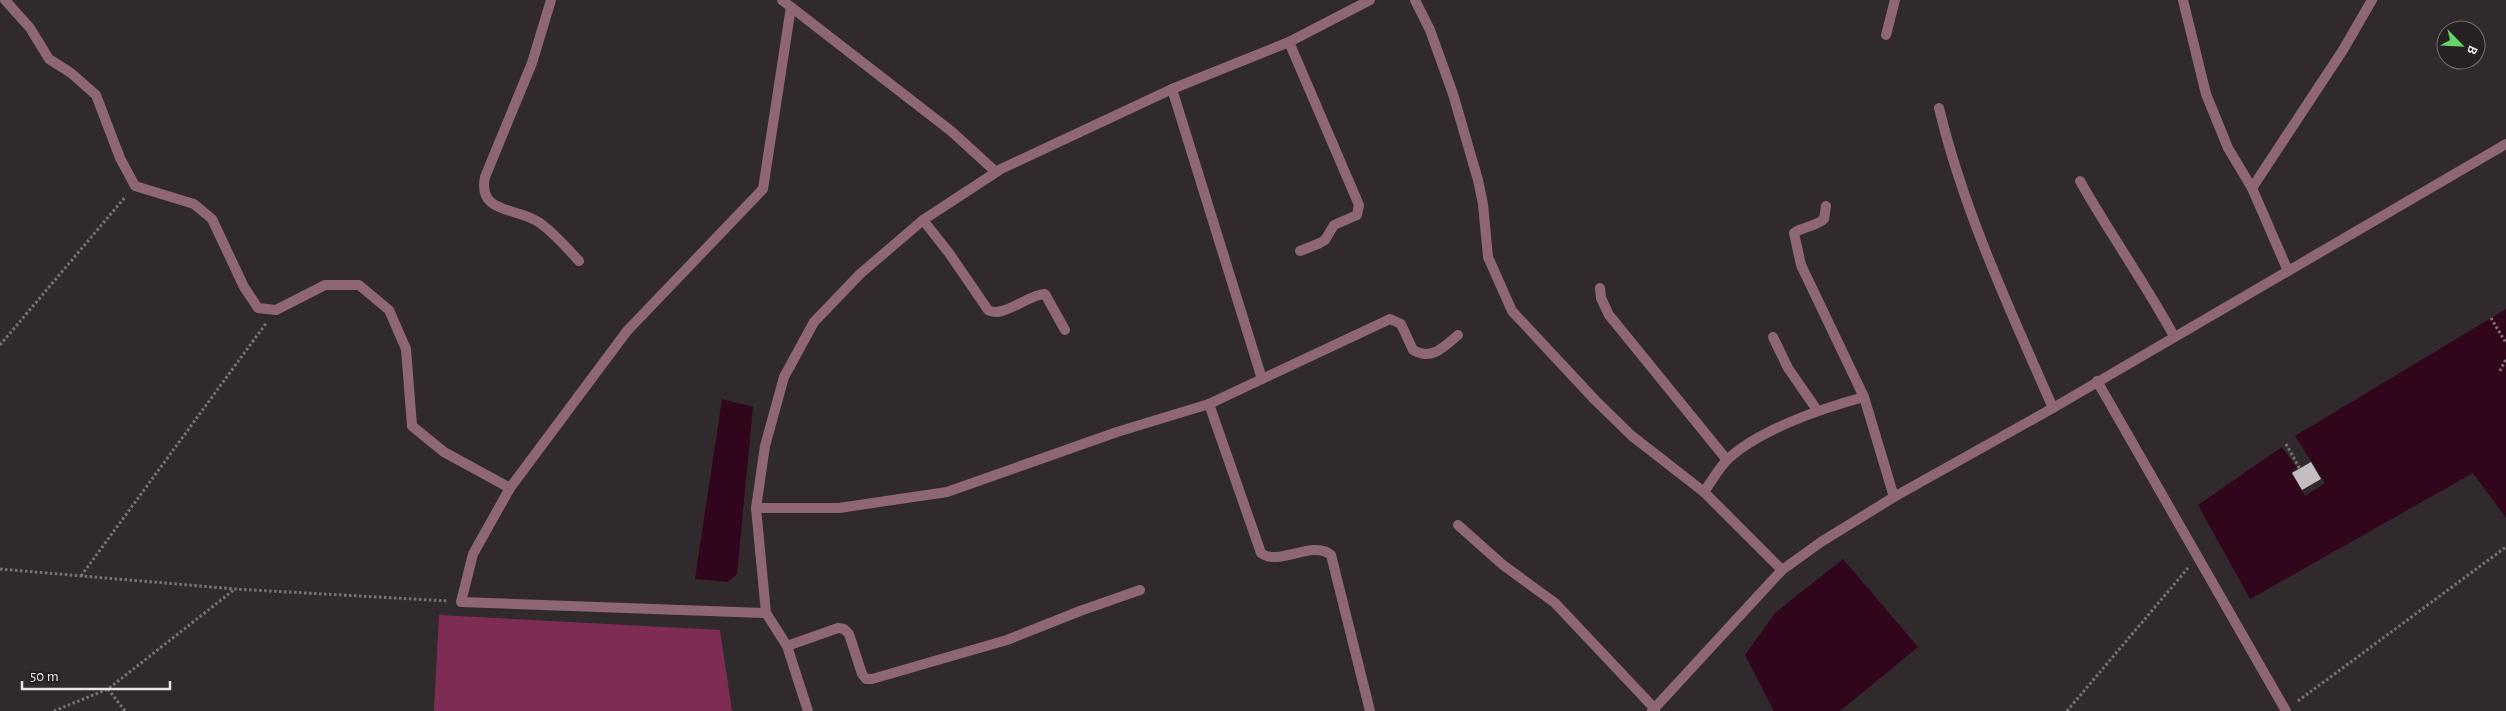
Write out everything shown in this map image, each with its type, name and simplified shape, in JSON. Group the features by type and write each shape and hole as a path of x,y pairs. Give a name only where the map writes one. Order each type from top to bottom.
{"street":[{"path":"5,0 30,28 49,59 71,73 96,95 120,158 135,186 194,204 212,219 244,288 258,308 276,310 325,285 359,285 389,310 406,349 412,426 444,452 510,488"},
{"path":"551,0 532,63 485,177 483,187 484,195 488,200 503,209 539,222 579,260"},
{"path":"782,0 951,131 996,172"},
{"path":"808,711 787,646 766,612 756,508 765,446 784,377 814,322 860,274 924,220 996,172 1172,89 1290,42 1370,0"},
{"path":"1415,0 1430,30 1453,94 1478,180 1483,204 1488,256 1512,311 1595,400 1632,436 1704,492 1782,570"},
{"path":"1886,34 1895,0"},
{"path":"2183,0 2206,94 2228,148 2252,188 2288,271"},
{"path":"2252,188 2343,50 2372,0"},
{"path":"766,612 461,602 473,554 510,488 627,331 763,189 791,7"},
{"path":"1290,42 1359,205 1357,215 1334,225 1325,240 1300,250"},
{"path":"1172,89 1262,378"},
{"path":"1939,108 1951,158 2008,303 2053,408"},
{"path":"1458,525 1503,564 1555,604 1654,710 1782,570 1820,542 1894,497 2053,408 2506,144"},
{"path":"2080,181 2107,228 2146,286 2174,336"},
{"path":"1826,206 1824,219 1818,224 1800,229 1794,233 1794,240 1801,265 1864,397 1894,497"},
{"path":"924,220 950,253 988,310 998,312 1037,295 1045,294 1065,330"},
{"path":"1600,288 1601,298 1609,315 1727,460"},
{"path":"756,508 839,508 947,492 1118,432 1209,404 1390,319 1400,324 1413,350 1425,355 1436,352 1458,336"},
{"path":"1773,337 1788,368 1817,410"},
{"path":"2097,381 2286,710"},
{"path":"1704,492 1727,460 1741,448 1817,410 1864,397"},
{"path":"1209,404 1261,554 1269,557 1320,549 1331,555 1370,711"},
{"path":"787,646 838,628 844,629 849,634 862,674 866,679 872,679 1007,640 1140,590"}],"path":[{"path":"0,345 135,186"},
{"path":"81,576 276,310"},
{"path":"2492,318 2506,343"},
{"path":"2500,371 2506,359"},
{"path":"2286,444 2300,469"},
{"path":"2286,710 2506,547"},
{"path":"2067,711 2198,556"},
{"path":"0,569 235,589 461,602"},
{"path":"54,711 108,689 235,589"},
{"path":"108,689 125,711"}],"shaded area":[{"path":"2506,309 2506,518 2473,473 2250,599 2198,505 2282,447 2297,468 2291,472 2305,496 2325,483 2295,436"},
{"path":"722,399 753,407 737,574 728,582 695,579"},
{"path":"1843,559 1918,647 1840,711 1774,711 1745,655 1775,613"},
{"path":"439,615 720,630 732,711 434,711"}],"building":[{"path":"2311,462 2321,479 2302,490 2292,473"}]}
